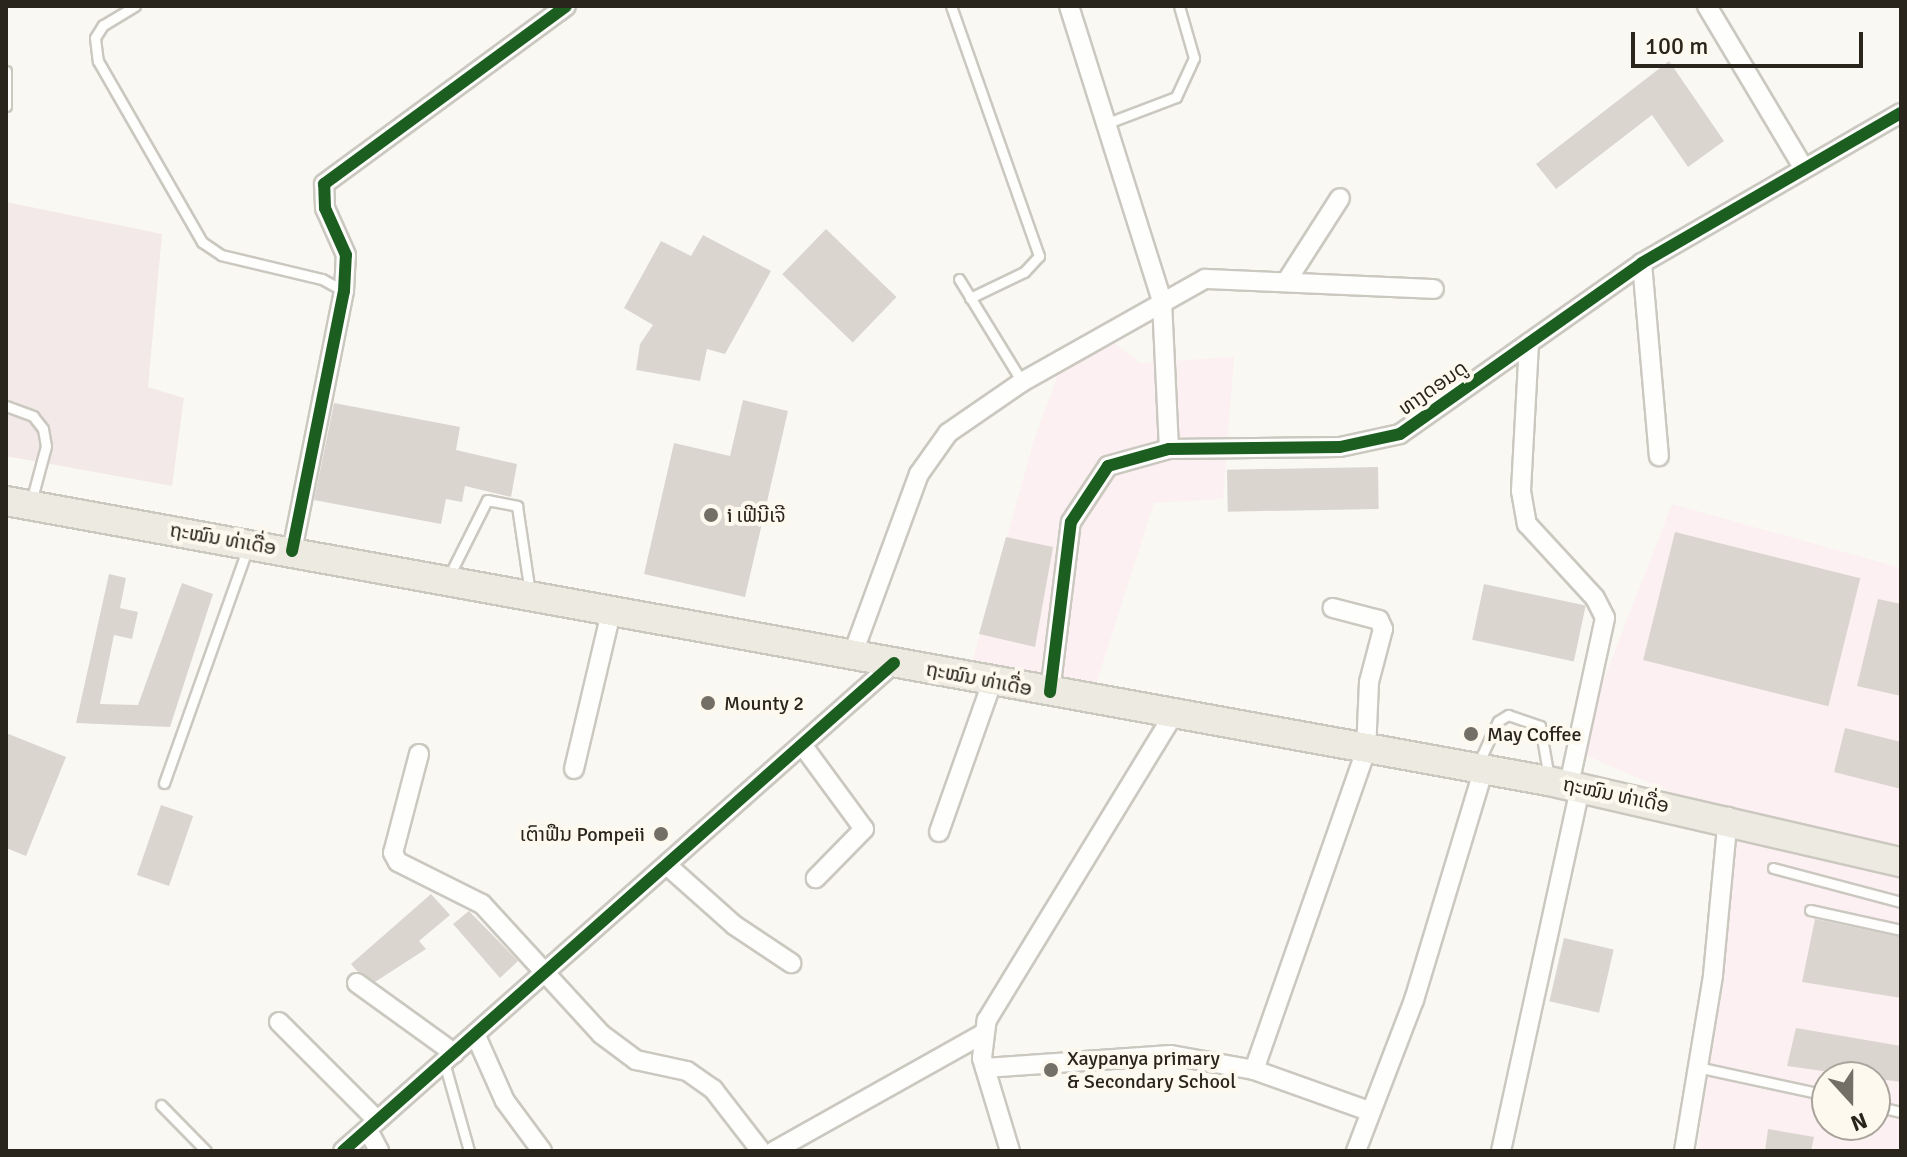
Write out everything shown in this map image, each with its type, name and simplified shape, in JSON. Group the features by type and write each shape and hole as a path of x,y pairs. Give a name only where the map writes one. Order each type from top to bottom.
{"main road":[{"name":"ຖະໝົນ ທ່າເດື່ອ","path":"18,503 292,551 1479,772 1566,785 1728,817 1901,862"}],"street":[{"path":"292,551 344,291 346,255 325,208 324,184 566,6"},
{"path":"1069,6 1162,301 1169,449"},
{"path":"1707,6 1803,167"},
{"name":"ທາງດອນດູ","path":"1050,692 1067,544 1081,501 1108,466 1169,449 1376,443 1420,424 1642,263 1901,113"},
{"path":"1288,279 1340,198"},
{"path":"1642,263 1659,456"},
{"path":"852,656 919,474 948,433 1022,382 1162,301 1226,276 1434,289"},
{"path":"1501,1151 1566,785 1605,618 1595,598 1527,524 1521,491 1529,343"},
{"path":"1254,1070 1366,751 1369,682 1383,629 1379,620 1333,608"},
{"path":"574,769 611,612"},
{"path":"343,1151 449,1057 545,978 894,663"},
{"path":"939,832 992,682"},
{"path":"1010,1151 985,1068 984,1033 997,996 1173,715"},
{"path":"803,746 864,829 816,878"},
{"path":"419,754 393,853 398,862 482,904 545,978 624,1054 687,1071 713,1089 761,1151"},
{"path":"1356,1151 1452,885 1479,772"},
{"path":"1684,1151 1728,817"},
{"path":"669,867 734,925 791,963"},
{"path":"357,983 449,1057"},
{"path":"279,1022 372,1125 379,1151"},
{"path":"784,1149 804,1129 984,1033"},
{"path":"476,1036 505,1101 542,1151"},
{"path":"985,1068 1137,1053 1254,1070 1369,1111"}],"lane":[{"path":"135,6 103,25 95,38 98,61 202,242 221,255 322,279 344,291"},
{"path":"951,6 1039,256 1024,272 970,298"},
{"path":"1105,124 1176,97 1194,58 1179,6"},
{"path":"6,71 6,106"},
{"path":"959,279 1022,382"},
{"path":"6,406 33,416 43,429 46,446 18,503"},
{"path":"446,581 487,500 517,506 530,596"},
{"path":"164,783 249,544"},
{"path":"1479,772 1498,721 1508,715 1540,726 1566,785"},
{"path":"1773,868 1901,902"},
{"path":"1810,910 1901,930"},
{"path":"449,1057 469,1151"},
{"path":"1697,1067 1811,1092"},
{"path":"161,1105 206,1151"}],"shaded area":[{"path":"6,202 162,234 148,387 184,398 172,486 6,456"},
{"path":"1070,342 1116,344 1140,363 1234,357 1223,499 1154,503 1091,700 968,677 1034,440"},
{"path":"1672,504 1901,568 1901,1151 1698,1151 1732,819 1576,751"}],"building":[{"path":"1669,61 1724,141 1688,167 1652,115 1556,189 1536,164"},
{"path":"826,229 896,297 853,342 782,274"},
{"path":"703,235 771,271 725,354 707,349 700,381 636,370 640,344 653,325 624,308 661,241 691,256"},
{"name":"i ເຟີນີເຈີ","path":"743,400 788,411 745,597 644,574 674,443 730,456"},
{"path":"334,403 460,427 456,450 517,464 511,497 465,486 462,502 446,499 441,524 314,500"},
{"path":"1378,467 1379,509 1228,512 1227,470"},
{"path":"1675,532 1860,578 1828,706 1643,660"},
{"path":"1006,537 1053,547 1035,647 979,634"},
{"path":"109,574 126,578 120,608 138,612 132,639 114,635 100,704 138,705 182,583 213,594 170,727 76,723"},
{"path":"1484,584 1586,606 1574,661 1472,640"},
{"path":"1878,599 1901,604 1901,696 1857,686"},
{"path":"1845,728 1901,742 1901,789 1834,772"},
{"path":"6,733 66,757 26,856 6,848"},
{"path":"161,805 193,816 169,886 137,875"},
{"path":"431,894 450,915 419,941 426,949 375,982 357,971 351,964"},
{"path":"469,911 518,961 500,978 453,924"},
{"path":"1815,919 1901,937 1901,998 1802,982"},
{"path":"1564,938 1614,949 1599,1013 1549,1001"},
{"path":"1796,1028 1901,1046 1901,1082 1891,1081 1891,1061 1811,1061 1811,1069 1787,1066"},
{"path":"1768,1129 1811,1136 1813,1141 1811,1151 1765,1151"}],"cycle path":[{"path":"292,551 344,291 346,255 325,208 324,184 566,6"},
{"path":"1050,692 1071,522 1108,466 1169,449 1340,447 1400,434 1642,263 1901,113"},
{"path":"343,1151 894,663"}],"place":[{"name":"i ເຟີນີເຈີ","path":"711,515"},
{"name":"Mounty 2","path":"708,703"},
{"name":"May Coffee","path":"1471,734"},
{"name":"ເຕົາຟືນ Pompeii","path":"661,834"},
{"name":"Xaypanya primary & Secondary School","path":"1051,1070"}]}
